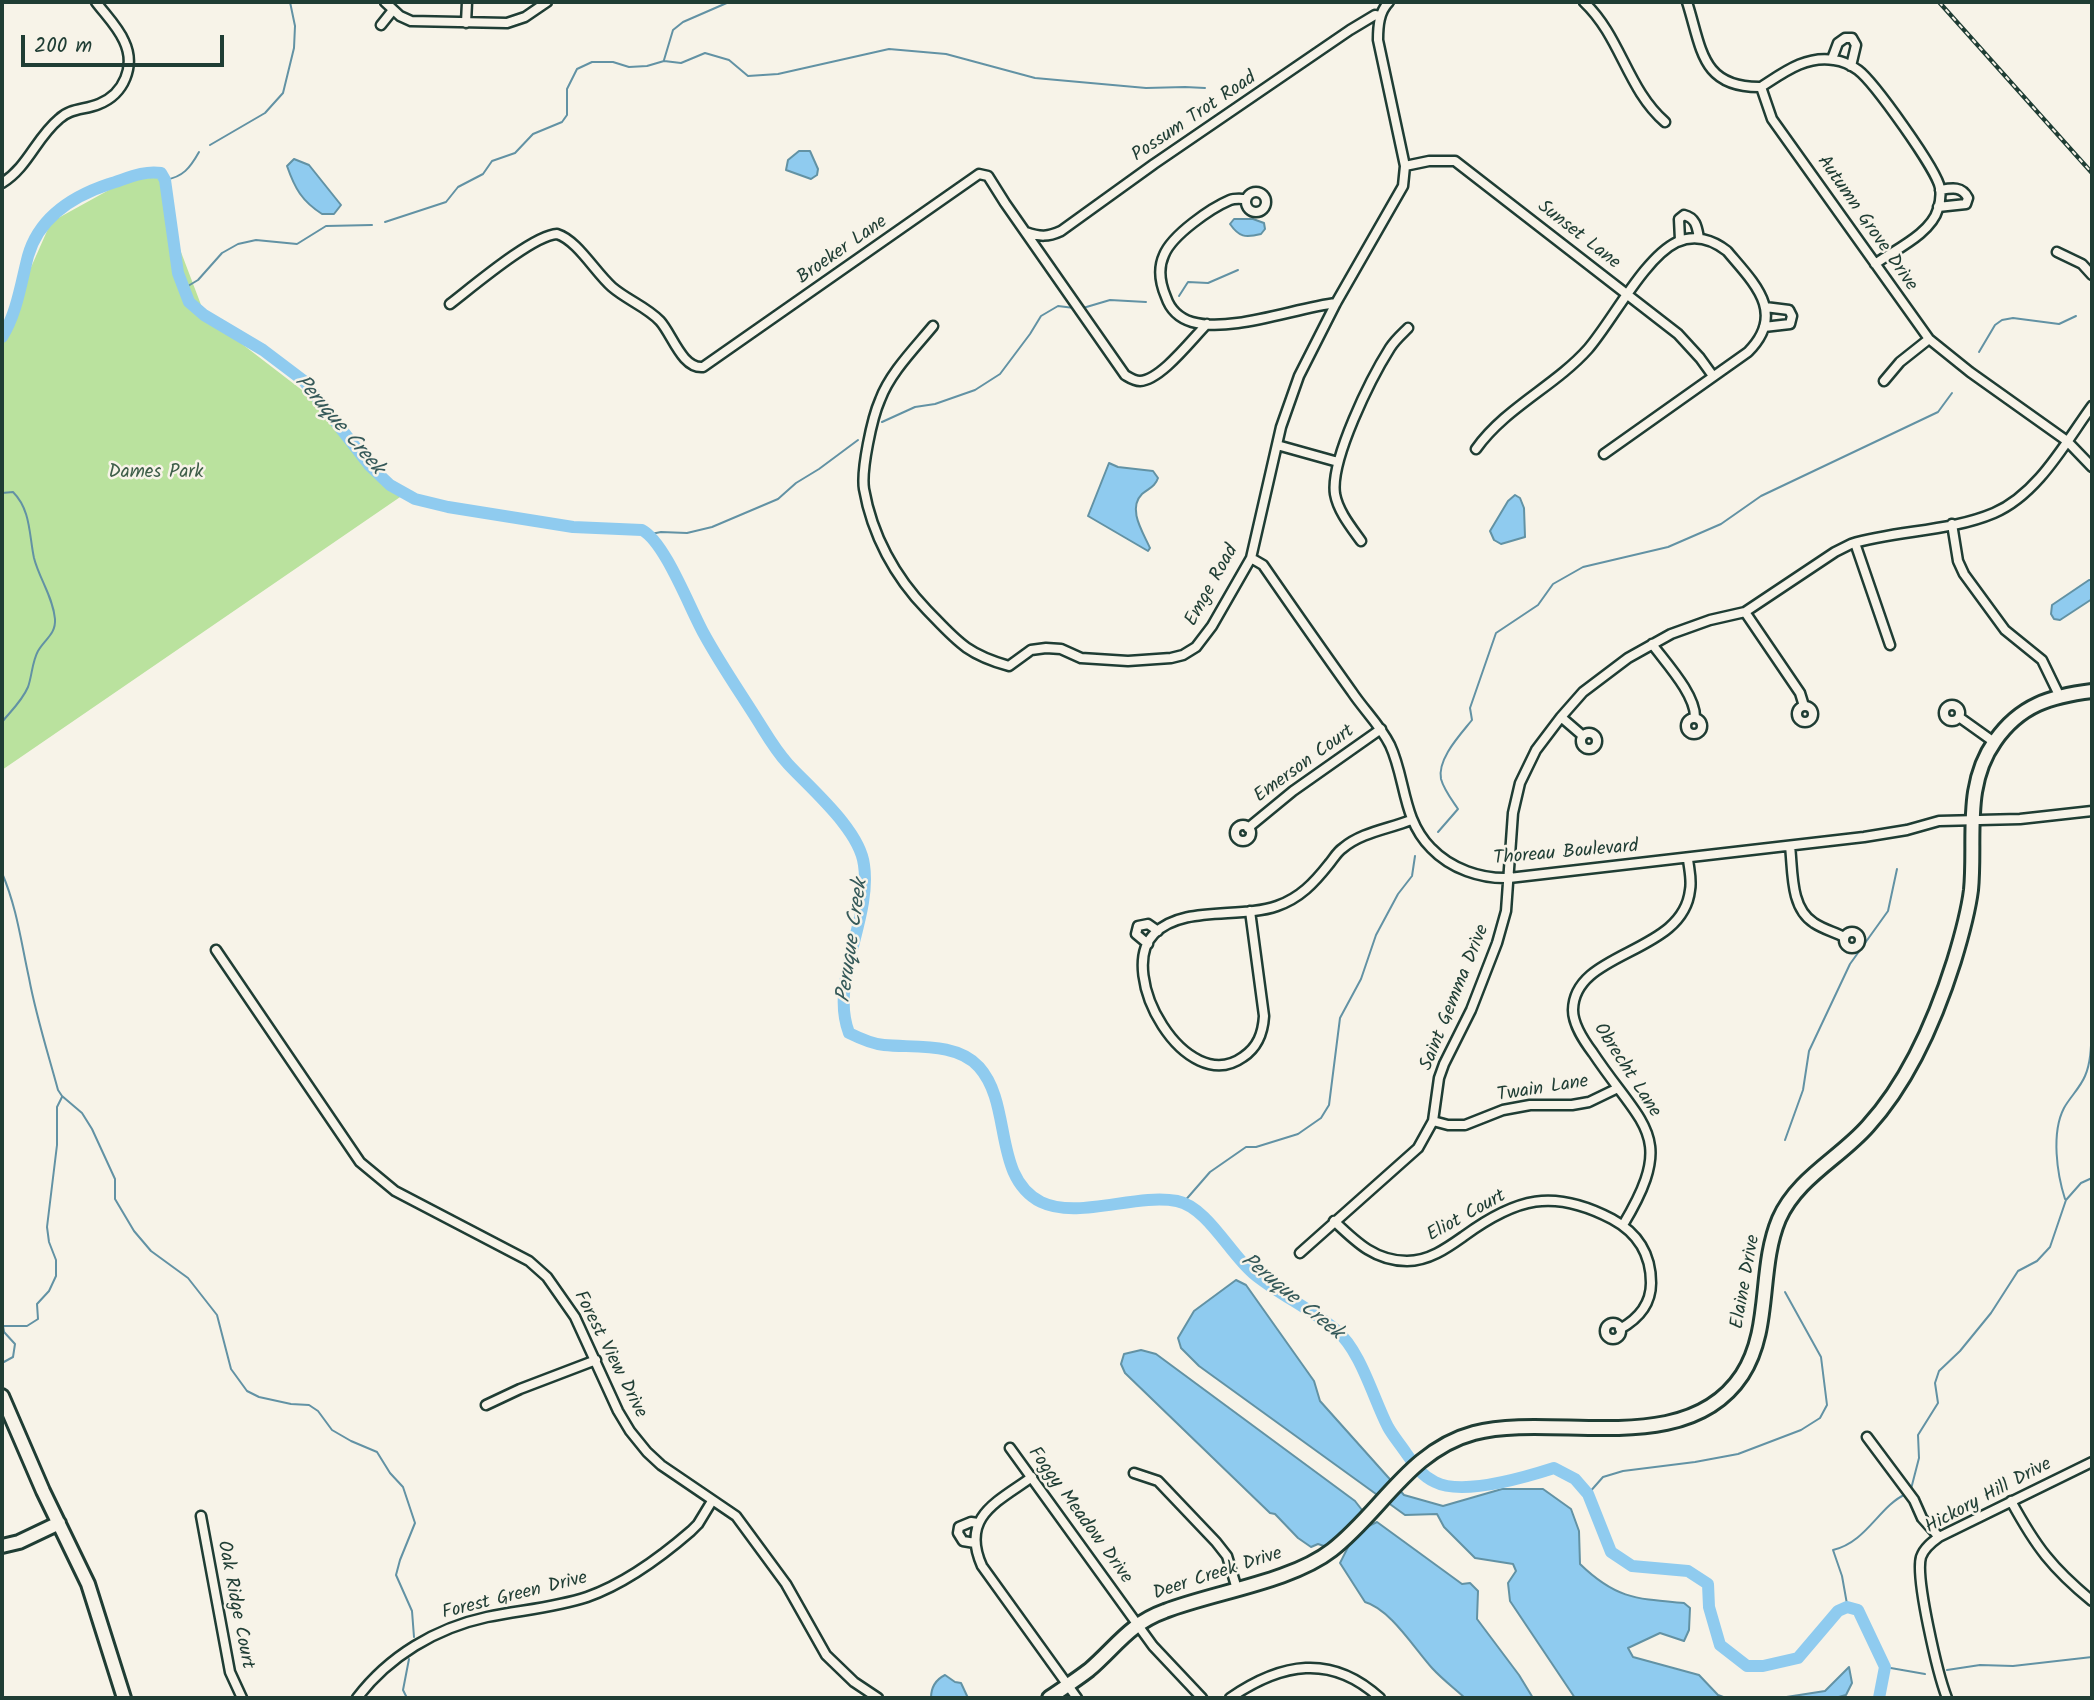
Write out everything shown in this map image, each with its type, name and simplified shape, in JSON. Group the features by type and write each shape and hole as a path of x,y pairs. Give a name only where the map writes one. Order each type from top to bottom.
{"street":[{"path":"2,183 17,174 59,118 108,100 124,84 128,69 128,50 96,2"},
{"path":"385,2 411,21 466,23 507,23 525,17 547,2"},
{"path":"466,23 467,2"},
{"path":"1380,16 1389,2"},
{"path":"1584,2 1607,27 1646,103 1665,122"},
{"path":"1687,2 1707,63 1716,75 1735,86 1761,87 1803,62 1832,59 1851,66 1869,80 1881,96 1933,169 1940,190 1938,212 1924,230 1875,264"},
{"path":"381,25 393,10"},
{"name":"Possum Trot Road","path":"1026,232 1039,237 1061,231 1350,30 1375,15 1380,16"},
{"name":"Emge Road","path":"933,326 897,370 880,399 869,439 864,486 872,521 884,551 916,598 958,643 979,657 1009,666 1031,650 1045,648 1061,649 1081,658 1099,661 1171,658 1184,655 1196,647 1251,558 1277,445 1299,376 1336,303 1403,186 1405,166 1378,40 1380,16"},
{"path":"1832,59 1838,43 1844,38 1852,38 1856,45 1851,66"},
{"name":"Autumn Grove Drive","path":"1761,87 1772,119 1929,339 1970,372 2067,441 2092,467"},
{"name":"Sunset Lane","path":"1405,166 1429,161 1454,161 1678,334 1713,376"},
{"name":"Broeker Lane","path":"450,304 517,254 545,237 557,234 570,241 612,287 661,322 686,359 698,368 709,365 979,174 988,176 994,183 1125,375 1136,381 1146,380 1160,372 1207,324"},
{"path":"1938,207 1966,204 1968,198 1959,188 1940,190"},
{"path":"1246,199 1230,200 1174,240 1164,255 1160,275 1168,303 1183,318 1207,324 1239,322 1336,303"},
{"path":"1680,240 1679,219 1684,215 1695,221 1699,238"},
{"path":"1476,449 1487,434 1573,365 1668,247 1680,240 1699,238 1712,241 1727,251 1763,297 1765,327 1757,343 1604,454"},
{"path":"2057,252 2082,264 2092,275"},
{"path":"1765,307 1784,308 1789,310 1792,316 1790,324 1765,327"},
{"path":"1361,541 1337,505 1334,492 1338,462 1346,435 1388,351 1408,328"},
{"path":"1884,381 1900,362 1929,339"},
{"name":"Saint Gemma Drive","path":"1300,1253 1418,1147 1433,1121 1444,1064 1466,1021 1497,943 1506,911 1513,813 1520,783 1536,750 1583,692 1605,674 1671,634 1710,620 1745,612 1835,552 1856,543 1995,513 2031,487 2092,407"},
{"path":"1277,445 1338,462"},
{"path":"1952,524 1958,561 1964,574 2005,631 2042,660 2059,695"},
{"path":"1856,543 1890,645"},
{"name":"Thoreau Boulevard","path":"1251,558 1263,565 1358,701 1381,729 1396,760 1411,820 1431,849 1451,864 1488,878 1688,859 1889,834 1939,821 2020,819 2092,811"},
{"path":"1745,612 1800,693 1804,706"},
{"path":"1652,644 1685,690 1695,708 1695,718"},
{"name":"Elaine Drive","path":"1301,1567 1333,1550 1395,1485 1438,1448 1475,1433 1536,1427 1607,1429 1647,1426 1674,1420 1710,1406 1741,1377 1754,1350 1760,1328 1770,1247 1783,1212 1801,1186 1856,1139 1883,1108 1917,1053 1936,1008 1953,964 1970,893 1972,819 1975,786 1980,770 1994,743 2010,723 2035,704 2059,695 2092,691"},
{"path":"1561,716 1583,736"},
{"path":"1959,717 1994,743"},
{"name":"Emerson Court","path":"1248,828 1293,791 1381,729"},
{"path":"1250,911 1263,1027 1255,1046 1245,1056 1234,1062 1214,1065 1199,1062 1187,1054 1172,1037 1152,1007 1143,965 1148,944 1158,931 1180,919 1250,911 1269,909 1289,901 1316,881 1339,851 1350,843 1361,836 1411,820"},
{"path":"1790,846 1799,907 1812,922 1844,937"},
{"name":"Obrecht Lane","path":"1623,1225 1644,1188 1652,1155 1651,1143 1643,1123 1587,1045 1575,1022 1573,1009 1583,983 1599,969 1656,938 1678,920 1690,890 1688,859"},
{"path":"1148,944 1136,934 1138,926 1148,924 1158,931"},
{"name":"Forest View Drive","path":"216,950 360,1161 395,1191 529,1262 547,1277 561,1293 575,1317 629,1431 662,1465 736,1516 800,1606 826,1656 854,1682 878,1698"},
{"name":"Twain Lane","path":"1433,1121 1448,1125 1465,1125 1503,1110 1530,1105 1572,1105 1589,1102 1618,1088"},
{"name":"Eliot Court","path":"1334,1222 1370,1252 1381,1257 1406,1261 1437,1253 1509,1209 1535,1200 1572,1203 1623,1225 1635,1236 1647,1255 1651,1289 1646,1306 1620,1329"},
{"path":"486,1405 596,1360"},
{"path":"2,1396 88,1584 124,1698"},
{"path":"1867,1437 1914,1500 1922,1518 1939,1537"},
{"name":"Foggy Meadow Drive","path":"1010,1447 1137,1625 1164,1660 1196,1689 1202,1698"},
{"name":"Hickory Hill Drive","path":"1947,1698 1933,1646 1920,1576 1923,1551 1939,1537 2092,1462"},
{"path":"1134,1473 1158,1481 1216,1542 1227,1556 1237,1589"},
{"path":"1032,1476 985,1510 978,1524 976,1551 982,1566 1077,1698"},
{"name":"Forest Green Drive","path":"358,1698 391,1663 416,1645 448,1628 485,1618 564,1604 589,1597 628,1578 691,1531 712,1501"},
{"path":"2011,1501 2031,1538 2046,1558 2092,1601"},
{"name":"Oak Ridge Court","path":"201,1516 230,1672 242,1698"},
{"path":"2,1546 19,1542 59,1523"},
{"path":"975,1543 963,1541 958,1533 959,1527 964,1523 978,1524"},
{"name":"Deer Creek Drive","path":"1049,1698 1091,1668 1137,1625 1163,1611 1301,1567"},
{"path":"1230,1698 1261,1680 1284,1671 1304,1668 1324,1668 1348,1675 1380,1698"}],"green space":[{"name":"Dames Park","path":"162,177 169,194 173,231 203,310 311,397 372,472 406,493 2,770 2,333 51,222 127,180"}],"water":[{"path":"799,151 810,151 818,169 817,175 811,179 786,170 788,160"},
{"path":"294,159 309,165 341,205 334,214 322,214 300,194 287,166"},
{"path":"1234,219 1253,219 1264,223 1265,229 1261,234 1243,235 1236,232 1230,224"},
{"path":"1109,463 1118,467 1153,471 1158,478 1142,494 1136,507 1138,521 1150,548 1148,551 1088,516"},
{"path":"1515,495 1520,498 1524,508 1525,537 1501,544 1494,540 1490,531 1508,501"},
{"path":"2092,580 2092,599 2060,620 2054,619 2051,614 2052,605"},
{"path":"1236,1280 1246,1285 1314,1381 1320,1401 1404,1495 1443,1506 1502,1489 1543,1489 1571,1509 1579,1531 1580,1564 1593,1576 1616,1591 1628,1595 1684,1603 1690,1608 1689,1630 1684,1641 1660,1633 1628,1648 1633,1657 1699,1675 1718,1695 1726,1698 1575,1698 1510,1601 1508,1583 1516,1571 1513,1564 1475,1558 1444,1527 1437,1514 1405,1515 1199,1366 1181,1348 1178,1338 1194,1311"},
{"path":"1141,1350 1156,1354 1355,1501 1362,1510 1361,1516 1336,1542 1327,1547 1318,1544 1311,1547 1298,1538 1125,1373 1121,1364 1124,1354"},
{"path":"1377,1522 1462,1584 1470,1583 1478,1591 1477,1619 1533,1698 1465,1698 1432,1668 1383,1612 1365,1602 1340,1563 1354,1538"},
{"path":"1849,1667 1852,1683 1846,1695 1835,1698 1780,1698 1825,1691"},
{"path":"945,1675 961,1683 968,1698 931,1698 934,1684"}],"waterway":[{"path":"210,145 265,113 283,93 294,48 295,26 290,2"},
{"path":"664,60 673,30 683,22 729,2"},
{"path":"385,222 446,202 458,187 483,174 492,161 515,153 533,134 562,122 567,115 567,89 577,69 592,62 613,62 629,67 647,66 664,61 681,63 705,53 729,60 748,76 778,74 889,49 946,54 1035,78 1146,88 1205,88"},
{"path":"165,180 177,177 185,171 199,152"},
{"name":"Peruque Creek","path":"2,337 15,308 33,242 49,219 70,202 96,189 141,174 161,173 165,180 178,273 189,302 204,315 263,350 304,381 370,466 390,485 415,499 448,507 573,527 642,530 651,537 668,562 711,646 772,743 844,824 861,852 865,886 844,992 844,1013 849,1033 879,1044 935,1048 959,1053 979,1067 996,1101 1015,1176 1026,1191 1041,1202 1056,1207 1089,1207 1161,1199 1188,1205 1208,1221 1253,1273 1326,1322 1345,1339 1359,1362 1390,1430 1415,1466 1426,1476 1447,1486 1461,1487 1494,1484 1554,1468 1575,1479 1588,1494 1611,1552 1632,1566 1688,1571 1708,1584 1709,1607 1720,1645 1747,1666 1763,1666 1798,1658 1838,1611 1847,1607 1858,1610 1885,1667 1879,1698"},
{"path":"183,289 198,280 222,253 238,244 256,240 297,244 326,226 372,225"},
{"path":"1179,296 1188,282 1208,283 1238,270"},
{"path":"1083,308 1110,300 1146,302"},
{"path":"882,422 915,407 935,404 975,390 1000,374 1041,316 1058,306 1074,308"},
{"path":"1979,352 1995,325 2002,320 2013,318 2059,324 2076,316"},
{"path":"1438,832 1458,809 1442,783 1442,763 1472,720 1470,708 1496,633 1538,605 1553,584 1583,567 1668,547 1721,524 1761,496 1938,412 1952,393"},
{"path":"651,534 687,533 712,527 778,499 796,483 858,440"},
{"path":"2,493 13,492 23,507 34,558 52,603 55,619 52,633 36,655 26,692 2,722"},
{"path":"1183,1203 1210,1172 1246,1147 1256,1147 1298,1134 1321,1118 1329,1105 1340,1018 1361,979 1376,935 1398,894 1412,876 1415,856"},
{"path":"1785,1140 1803,1090 1809,1051 1850,964 1888,911 1897,869"},
{"path":"2,873 15,912 35,1006 58,1090 82,1113 92,1129 115,1179 115,1199 134,1231 151,1251 188,1278 217,1315 231,1369 247,1391 259,1397 309,1405 318,1411 332,1430 377,1452 403,1487 415,1523 396,1575 412,1611 414,1637"},
{"path":"2065,1199 2056,1141 2064,1108 2087,1070 2092,1022"},
{"path":"2,1363 13,1357 15,1344 4,1332 3,1326 27,1326 38,1319 37,1304 49,1291 56,1276 56,1260 47,1227 57,1145 57,1107 62,1097"},
{"path":"1911,1489 1919,1458 1918,1435 1938,1403 1935,1383 1939,1371 1960,1351 1991,1313 2018,1271 2037,1261 2050,1247 2066,1200 2081,1183 2092,1178"},
{"path":"1588,1494 1603,1477 1623,1471 1738,1454 1801,1430 1820,1418 1827,1405 1821,1357 1785,1292"},
{"path":"1858,1610 1847,1604 1842,1576 1833,1550 1855,1540 1888,1507 1906,1494"},
{"path":"1947,1670 2092,1657"},
{"path":"407,1698 403,1690 409,1659"},
{"path":"1885,1667 1925,1674"}],"railway":[{"path":"1939,2 2092,173"}]}
